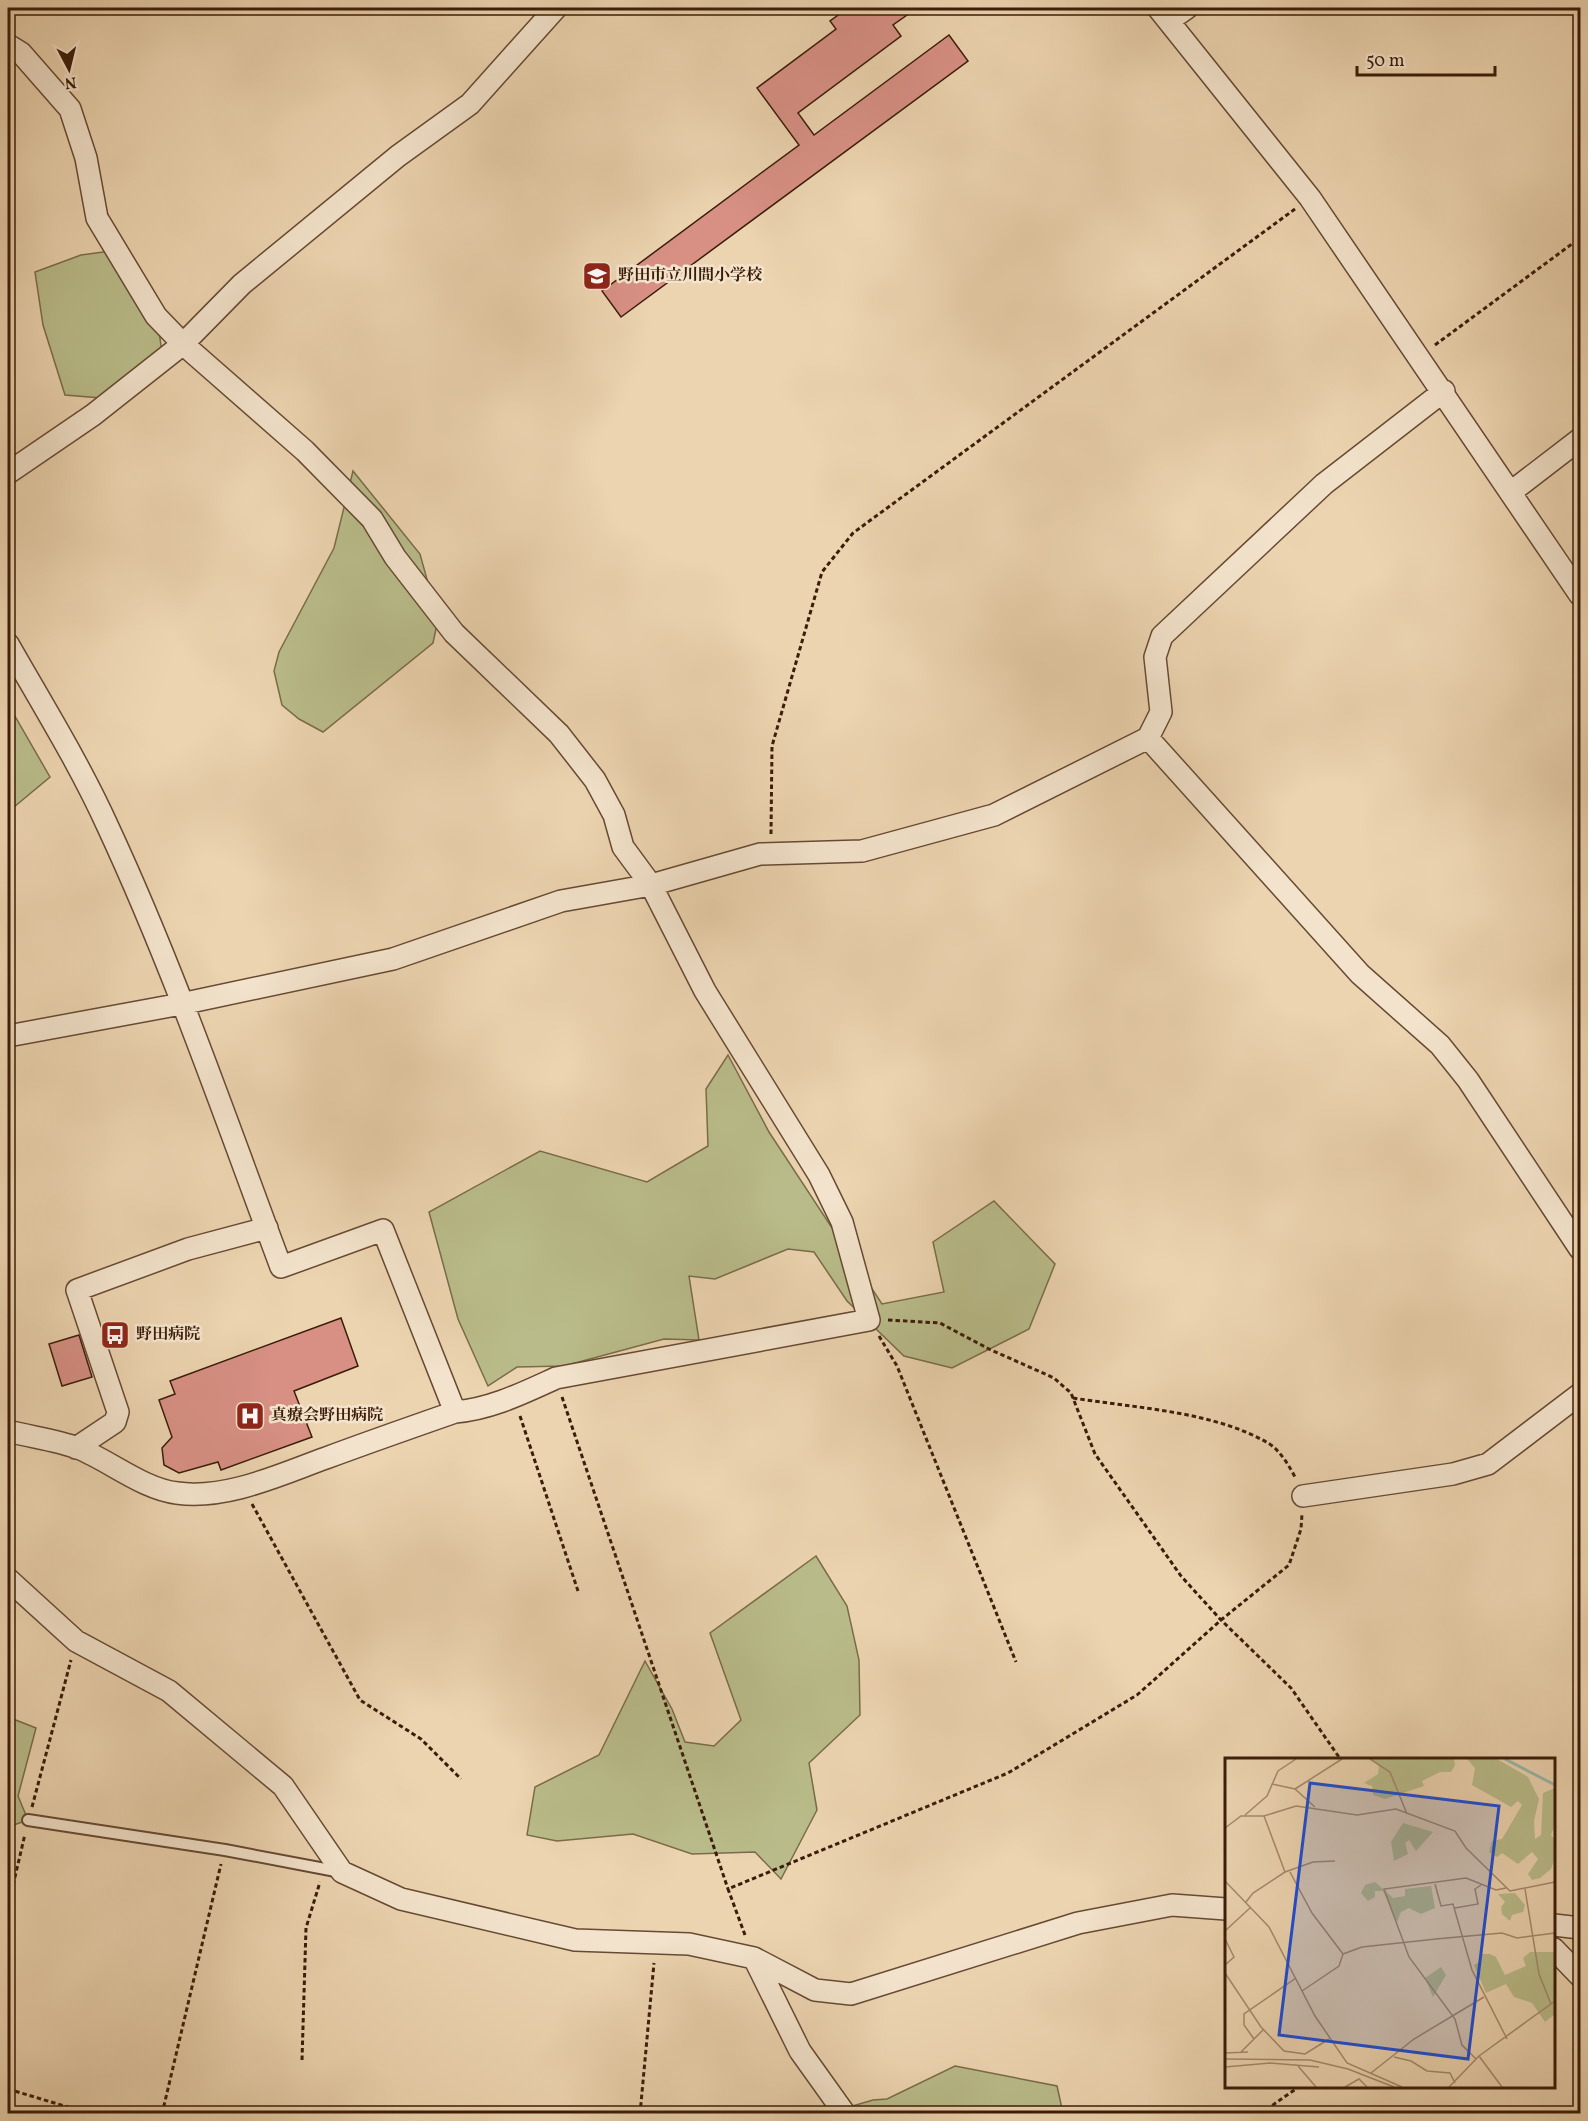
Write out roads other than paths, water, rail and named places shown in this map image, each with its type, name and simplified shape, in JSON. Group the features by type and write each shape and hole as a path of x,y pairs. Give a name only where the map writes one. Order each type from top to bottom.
{"street":[{"path":"8,473 93,415 183,344 242,284 398,156 470,104 556,8"},
{"path":"1171,12 1310,198 1581,595"},
{"path":"8,45 21,53 70,109 86,158 97,218 156,316 183,344 305,451 372,519 395,557 454,633 559,734 595,780 614,816 623,847 651,885 705,991 819,1175 842,1222 869,1320 556,1378 513,1397 473,1410 455,1412 242,1486 206,1493 177,1493 145,1483 116,1465 76,1448 8,1431"},
{"path":"8,1036 181,1004 393,958 561,901 651,885 760,854 862,851 994,814 1148,738 1161,712 1155,657 1162,636 1324,484 1443,391"},
{"path":"1511,492 1581,439"},
{"path":"8,644 73,757 109,828 181,1004 281,1267 383,1230 455,1412"},
{"path":"1148,738 1360,974 1440,1045 1468,1080 1581,1249"},
{"path":"76,1448 115,1422 118,1412 77,1290 188,1249 267,1228"},
{"path":"1303,1496 1453,1474 1488,1464 1581,1394"},
{"path":"8,1579 76,1641 169,1691 283,1786 333,1870 401,1899 575,1940 689,1944 754,1958 815,1990 851,1994 1078,1923 1172,1905 1225,1908"},
{"path":"1555,1925 1581,1928"},
{"path":"1555,1950 1581,1976"},
{"path":"754,1958 800,2051 844,2114"}],"lane":[{"path":"28,1820 225,1850 333,1870"}],"place":[{"name":"野田市立川間小学校","path":"597,276"},
{"name":"野田病院","path":"115,1335"},
{"name":"真療会野田病院","path":"250,1416"}]}
